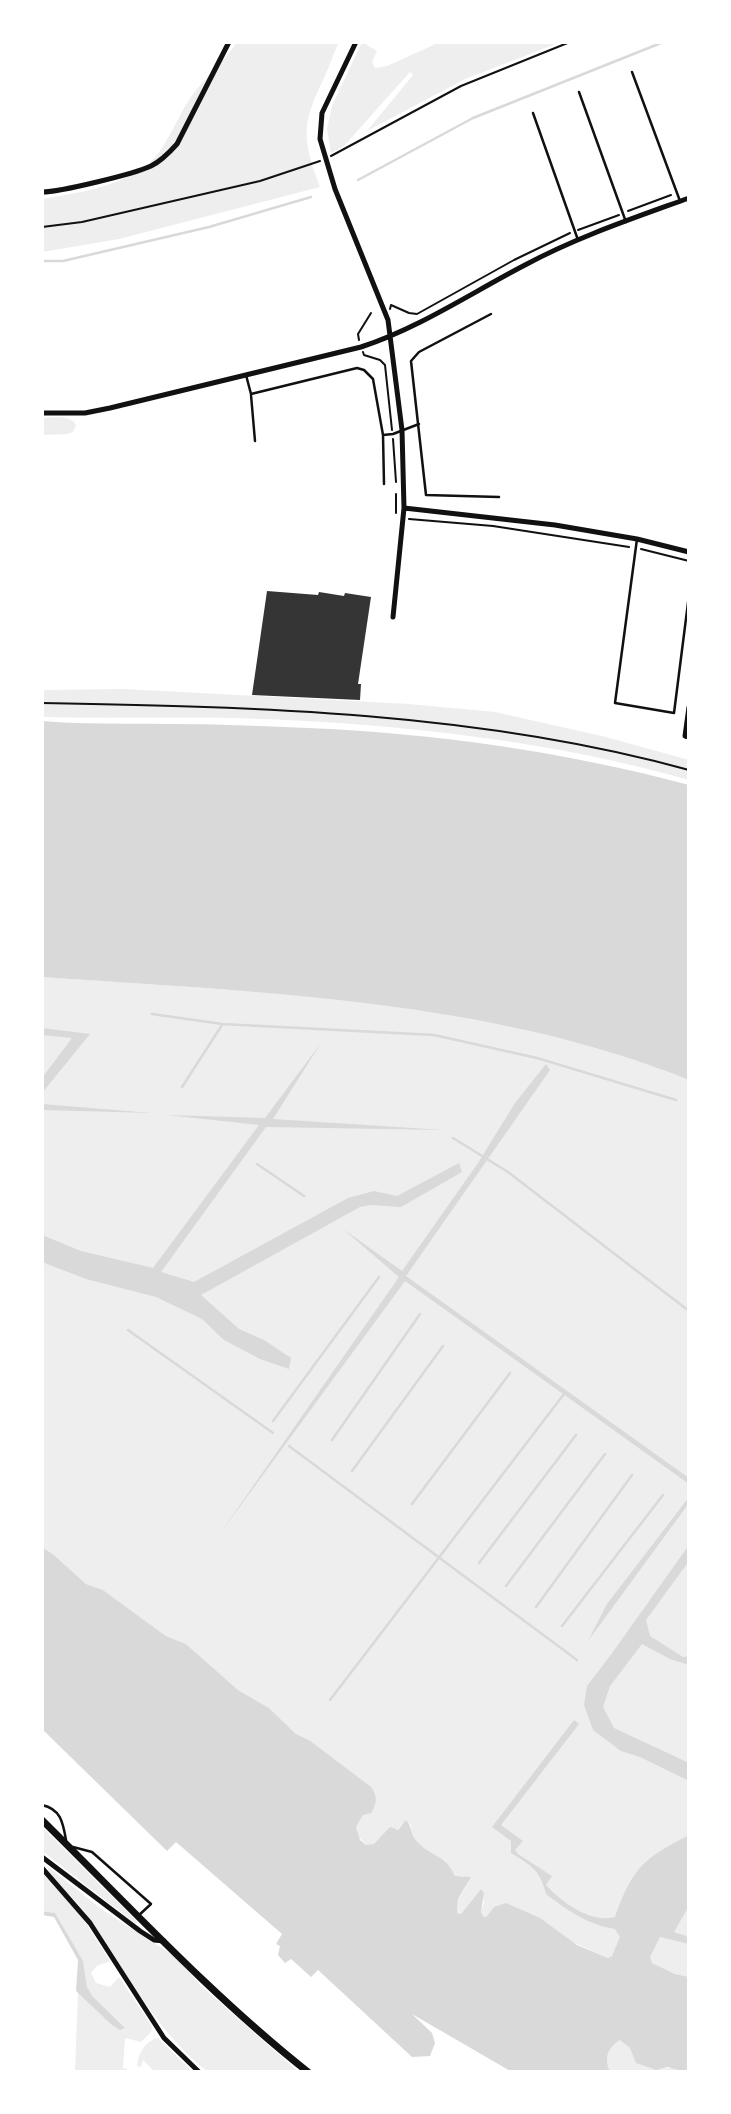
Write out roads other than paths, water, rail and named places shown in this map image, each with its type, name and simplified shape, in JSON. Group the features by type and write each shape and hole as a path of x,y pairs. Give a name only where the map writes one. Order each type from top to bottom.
{"main road":[{"path":"42,1820 233,2009 308,2072"}],"street":[{"path":"42,191 69,188 151,166 166,156 177,144 229,42"},
{"path":"356,42 322,113 320,139 325,159 388,320 402,429 404,508 393,617"},
{"path":"42,413 85,413 110,408 390,338 526,264 578,240 689,198"},
{"path":"404,508 555,524 689,552"},
{"path":"689,707 685,736 689,737"},
{"path":"42,1857 140,1931 154,1940 164,1941"},
{"path":"42,1868 90,1923 164,2038 199,2072"}],"lane":[{"path":"632,72 680,201"},
{"path":"579,92 626,222"},
{"path":"533,113 578,240"},
{"path":"491,314 419,352 411,361 426,495 499,497"},
{"path":"251,394 357,368 364,370 373,379 383,435 384,484"},
{"path":"246,375 251,394 255,440"},
{"path":"383,435 419,425"},
{"path":"637,539 615,703 674,713 689,595"},
{"path":"42,1805 53,1808 59,1814 67,1845 92,1852 151,1904 138,1916"}],"waterway":[{"path":"358,180 473,118 661,43 670,42"},
{"path":"42,261 63,261 209,227 311,197"},
{"path":"152,1014 222,1024 434,1035 537,1058 676,1100"},
{"path":"182,1087 222,1025"},
{"path":"453,1138 508,1172 689,1311"},
{"path":"257,1164 304,1196"},
{"path":"273,1421 379,1277"},
{"path":"332,1440 420,1314"},
{"path":"128,1330 273,1433"},
{"path":"352,1471 443,1346"},
{"path":"412,1504 510,1373"},
{"path":"330,1700 564,1394"},
{"path":"479,1563 576,1435"},
{"path":"289,1446 577,1660"},
{"path":"506,1586 605,1454"},
{"path":"536,1607 632,1475"},
{"path":"562,1626 663,1495"}]}
